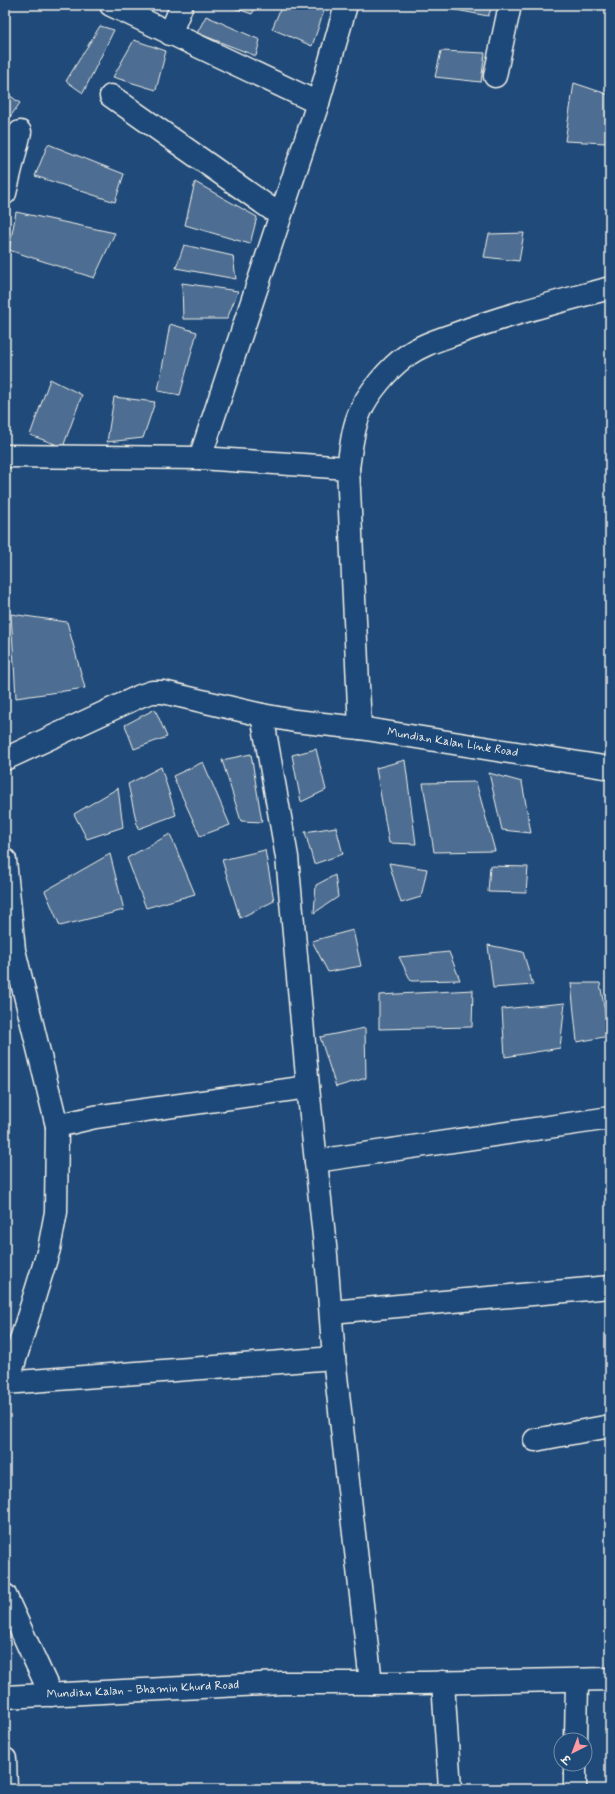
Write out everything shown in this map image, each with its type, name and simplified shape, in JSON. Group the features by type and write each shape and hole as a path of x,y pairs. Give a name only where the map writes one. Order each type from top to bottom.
{"street":[{"path":"110,5 318,103"},
{"path":"170,34 182,5"},
{"path":"200,458 318,103 346,5"},
{"path":"495,76 510,5"},
{"path":"111,96 280,216"},
{"path":"5,192 20,132"},
{"path":"360,728 348,468 354,428 360,411 367,399 392,368 405,356 420,347 490,321 610,288"},
{"path":"5,456 200,458 348,468"},
{"name":"Mundian Kalan Link Road","path":"5,759 152,692 163,692 262,715 295,721 360,728 610,768"},
{"path":"262,715 287,857 308,1087 331,1312 334,1358 371,1683"},
{"path":"5,860 14,950 57,1126 56,1212 49,1249 6,1383 334,1358"},
{"path":"57,1126 95,1118 308,1087"},
{"path":"316,1161 610,1118"},
{"path":"331,1312 610,1288"},
{"path":"535,1440 610,1426"},
{"path":"5,1594 51,1695"},
{"name":"Mundian Kalan - Bhamin Khurd Road","path":"5,1697 281,1683 610,1679"},
{"path":"576,1732 577,1680"},
{"path":"443,1682 450,1789"},
{"path":"5,1759 6,1789"},
{"path":"575,1772 575,1789"}],"building":[{"path":"226,5 257,5 252,14"},
{"path":"282,5 326,5 312,46 272,29"},
{"path":"456,5 493,5 488,16 456,10"},
{"path":"206,16 260,40 256,56 197,33"},
{"path":"100,26 114,30 83,93 66,81"},
{"path":"134,40 166,51 156,90 113,77"},
{"path":"441,51 485,53 481,82 435,77"},
{"path":"574,83 610,95 610,125 606,143 565,141"},
{"path":"5,92 20,103 5,124"},
{"path":"48,144 124,174 115,202 35,176"},
{"path":"195,182 257,217 250,244 185,225"},
{"path":"16,212 115,233 94,278 9,250"},
{"path":"524,233 519,261 484,257 489,234"},
{"path":"184,245 233,256 236,279 176,268"},
{"path":"182,283 238,291 227,319 183,319"},
{"path":"170,324 197,332 180,395 158,391"},
{"path":"50,379 82,395 63,447 30,435"},
{"path":"114,397 155,402 143,438 107,442"},
{"path":"11,614 67,622 85,688 16,698"},
{"path":"155,709 167,737 134,749 125,725"},
{"path":"316,749 326,790 301,802 292,755"},
{"path":"251,754 262,822 241,821 222,760"},
{"path":"405,760 416,844 389,843 376,768"},
{"path":"203,762 230,825 200,836 173,776"},
{"path":"161,767 176,815 138,829 128,784"},
{"path":"489,773 522,782 531,833 502,830"},
{"path":"476,782 495,851 434,852 423,783"},
{"path":"118,788 123,827 87,839 74,814"},
{"path":"336,827 343,854 314,864 305,832"},
{"path":"170,834 195,894 146,908 127,858"},
{"path":"265,850 274,901 240,918 222,860"},
{"path":"110,854 124,910 60,926 45,891"},
{"path":"389,863 427,869 421,897 401,903"},
{"path":"490,866 528,867 526,893 488,892"},
{"path":"335,875 338,897 314,913 316,885"},
{"path":"353,930 361,966 328,972 312,941"},
{"path":"488,945 523,952 533,985 493,988"},
{"path":"449,952 460,980 411,981 399,957"},
{"path":"571,983 600,983 609,1036 577,1042"},
{"path":"473,990 472,1027 379,1029 379,995"},
{"path":"565,1003 560,1048 505,1057 502,1009"},
{"path":"365,1028 366,1078 336,1087 320,1037"}]}
